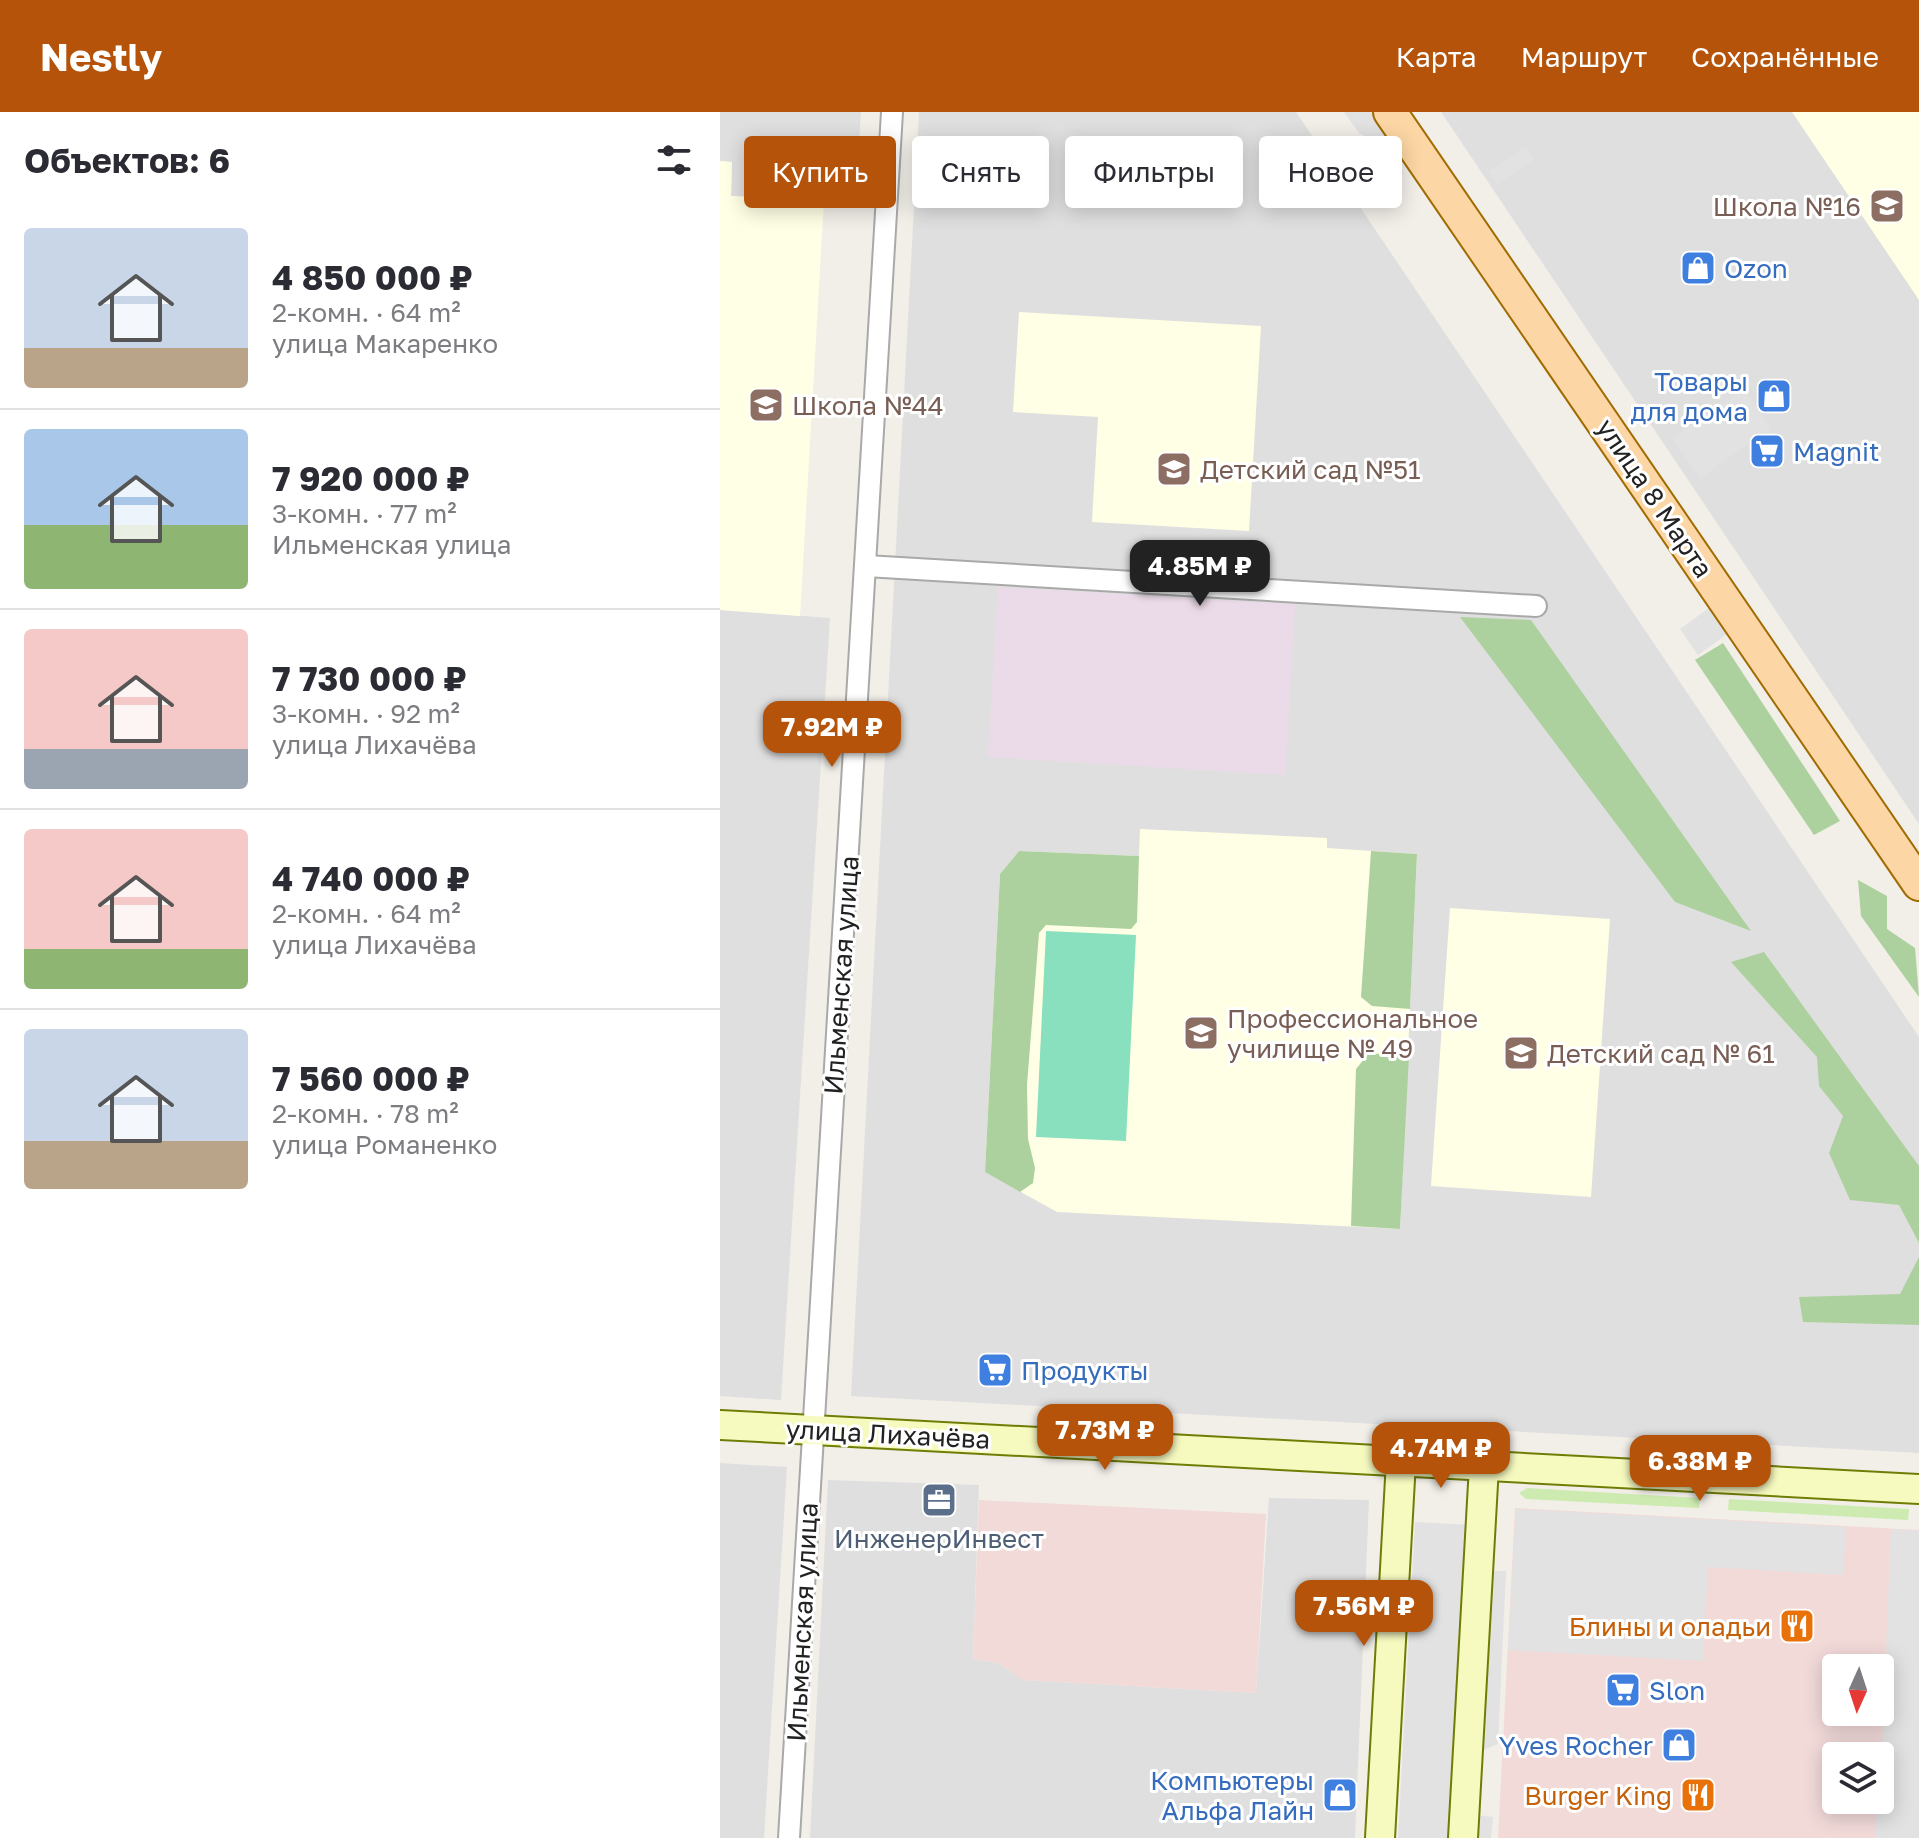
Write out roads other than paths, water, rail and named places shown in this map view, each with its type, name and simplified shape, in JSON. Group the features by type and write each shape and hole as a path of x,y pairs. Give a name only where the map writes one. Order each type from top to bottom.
{"main road":[{"name":"улица 8 Марта","path":"1390,112 1919,884"},
{"name":"улица Лихачёва","path":"720,1425 1919,1489"},
{"path":"1380,1838 1401,1461"},
{"path":"1463,1838 1484,1466"}],"street":[{"name":"Ильменская улица","path":"789,1838 892,112"},
{"path":"866,566 1536,606"}],"place":[{"name":"Школа №16","path":"1887,206"},
{"name":"Ozon","path":"1698,268"},
{"name":"Товары для дома","path":"1774,396"},
{"name":"Школа №44","path":"766,405"},
{"name":"Magnit","path":"1767,451"},
{"name":"Детский сад №51","path":"1174,469"},
{"name":"Профессиональное училище № 49","path":"1201,1033"},
{"name":"Детский сад № 61","path":"1521,1053"},
{"name":"Продукты","path":"995,1370"},
{"name":"ИнженерИнвест","path":"939,1500"},
{"name":"Блины и оладьи","path":"1797,1626"},
{"name":"Slon","path":"1623,1690"},
{"name":"Yves Rocher","path":"1679,1745"},
{"name":"Компьютеры Альфа Лайн","path":"1340,1795"},
{"name":"Burger King","path":"1698,1795"}]}
